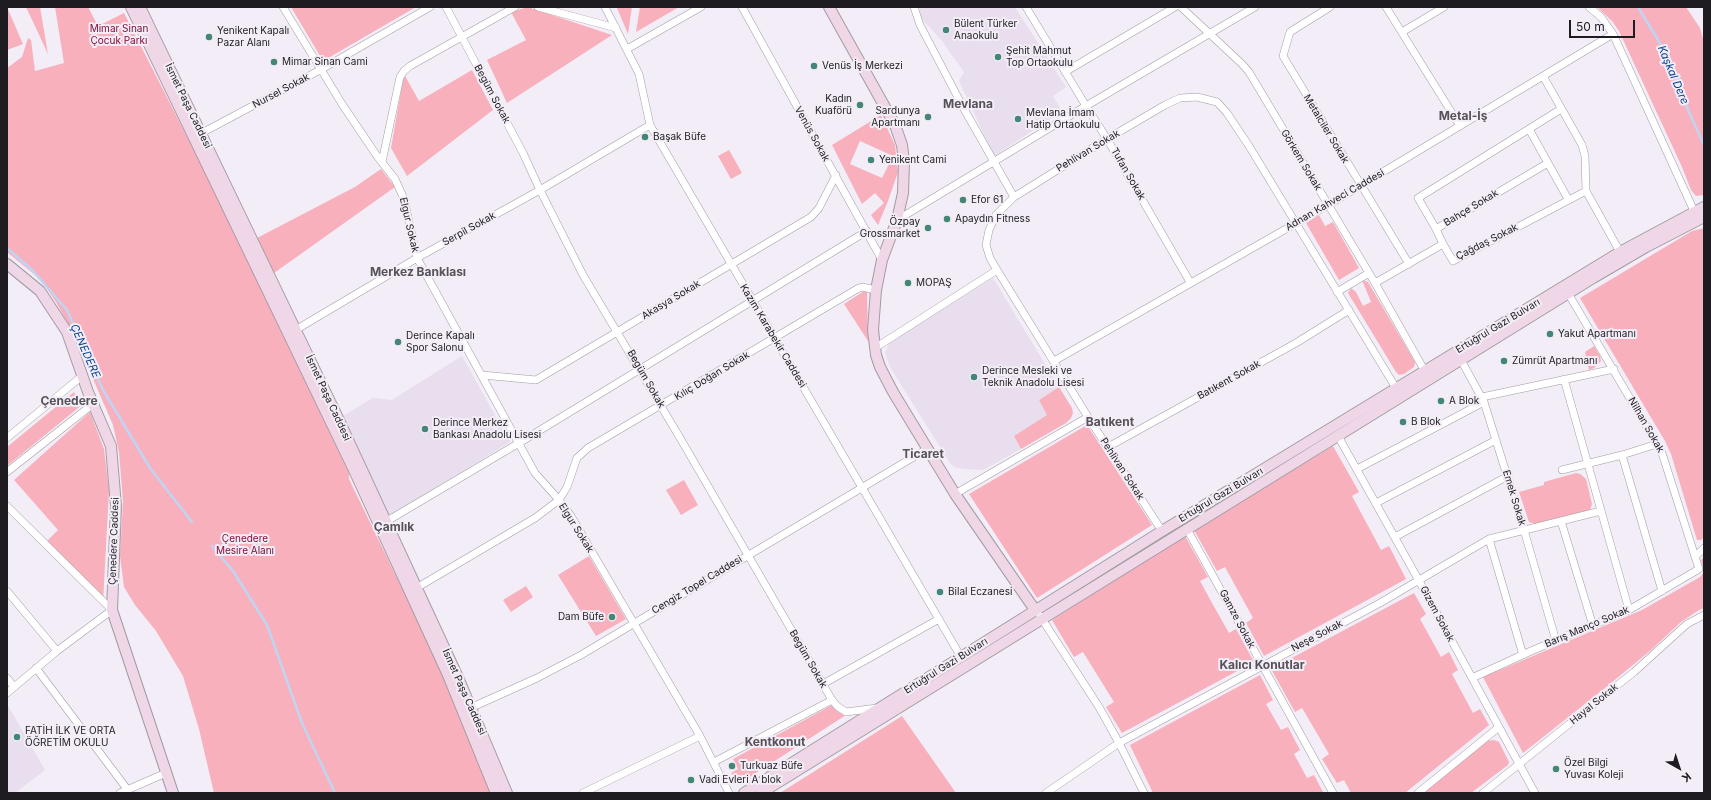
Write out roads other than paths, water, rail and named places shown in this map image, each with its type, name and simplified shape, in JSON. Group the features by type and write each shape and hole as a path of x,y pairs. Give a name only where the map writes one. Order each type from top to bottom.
{"main road":[{"name":"İsmet Paşa Caddesi","path":"131,7 198,135"},
{"name":"İsmet Paşa Caddesi","path":"140,7 198,135 292,332 507,793"},
{"path":"841,7 830,10 881,100 899,136 904,162 903,193 897,220 882,260 876,290 873,330 875,348 880,367 927,449 955,494 1035,610"},
{"name":"Ertuğrul Gazi Bulvarı","path":"761,793 1338,436 1427,375 1620,252 1704,206"},
{"name":"Ertuğrul Gazi Bulvarı","path":"744,793 1162,531 1396,388 1461,360 1568,293 1646,247 1704,217"},
{"name":"Çenedere Caddesi","path":"7,264 40,291 67,332 82,376 111,446 116,506 112,610 172,793"},
{"name":"İsmet Paşa Caddesi","path":"467,709 496,793"}],"street":[{"name":"Elgur Sokak","path":"283,7 320,70 382,162 394,177 400,189 417,258 535,473 559,500 574,521 700,736 729,793"},
{"name":"Nursel Sokak","path":"198,135 320,70 430,7"},
{"name":"Begüm Sokak","path":"446,7 523,153 583,275 640,369 832,700 837,706 846,712 856,712 878,708"},
{"path":"382,162 400,77 410,66 514,7"},
{"path":"538,7 616,28"},
{"name":"Kazım Karabekir Caddesi","path":"605,7 639,74 650,125 961,657"},
{"path":"627,49 701,7"},
{"name":"Venüs Sokak","path":"742,7 882,260"},
{"path":"914,7 920,25 1014,197"},
{"name":"Tufan Sokak","path":"1026,7 1107,139 1190,282"},
{"path":"1065,72 1175,7"},
{"name":"Görkem Sokak","path":"1181,7 1249,72 1375,283 1427,375"},
{"path":"897,220 1086,106 1255,7"},
{"name":"Metalciler Sokak","path":"1330,7 1290,32 1283,56 1409,264"},
{"path":"1386,7 1460,126"},
{"path":"1402,32 1444,7"},
{"path":"1589,7 1601,17 1613,34 1694,211"},
{"name":"Adnan Kahveci Caddesi","path":"1054,361 1361,185 1613,34"},
{"path":"1543,76 1584,150 1586,190 1620,252"},
{"name":"Pehlivan Sokak","path":"1162,531 1088,417 987,252 986,238 996,216 1014,197 1107,139 1165,105 1180,98 1198,97 1217,102 1227,113 1249,146 1294,223 1396,388"},
{"path":"1561,110 1529,129 1568,199"},
{"name":"Serpil Sokak","path":"292,332 417,258 540,190 650,125"},
{"name":"Bahçe Sokak","path":"1529,129 1418,198 1436,230 1548,163"},
{"name":"Akasya Sokak","path":"482,375 536,380 811,217 819,208 836,175"},
{"name":"Çağdaş Sokak","path":"1375,283 1444,244 1453,261 1586,190"},
{"path":"1436,230 1444,244"},
{"path":"382,524 519,443 867,231"},
{"path":"875,348 998,270"},
{"path":"1337,292 1369,273"},
{"name":"Kılıç Doğan Sokak","path":"413,590 535,518 559,500 567,487 574,464 581,454 857,289 862,287 876,290"},
{"name":"Nilhan Sokak","path":"1568,293 1662,453 1699,569"},
{"name":"Batıkent Sokak","path":"1108,447 1296,343 1349,310"},
{"name":"Emek Sokak","path":"1461,360 1483,399 1508,476 1556,641"},
{"path":"1357,469 1483,399 1564,379 1614,370"},
{"path":"7,438 82,376"},
{"path":"1564,379 1630,610"},
{"path":"7,472 93,404"},
{"path":"955,494 1088,417"},
{"name":"Gizem Sokak","path":"1338,436 1535,793"},
{"path":"1376,503 1496,440"},
{"path":"1562,470 1622,455 1657,444"},
{"name":"Cengiz Topel Caddesi","path":"467,709 563,666 927,449"},
{"path":"1622,455 1662,590"},
{"path":"1395,537 1508,476"},
{"path":"7,506 112,610 57,651 7,693"},
{"name":"Neşe Sokak","path":"1046,793 1119,743 1380,603 1489,538 1601,511"},
{"path":"1561,521 1593,626"},
{"name":"Gamze Sokak","path":"1187,529 1333,793"},
{"path":"1489,538 1523,655"},
{"path":"1695,556 1704,548"},
{"name":"Barış Manço Sokak","path":"1472,678 1630,610 1699,569"},
{"path":"7,591 57,651"},
{"path":"1035,610 1085,684 1119,743 1144,793"},
{"name":"Hayal Sokak","path":"1483,793 1634,672 1687,624 1704,615"},
{"path":"823,684 939,619"},
{"path":"36,668 127,789"},
{"path":"7,678 14,687"},
{"path":"714,762 832,700"},
{"path":"1418,793 1499,727"},
{"path":"583,793 700,736"},
{"path":"120,793 166,773"}],"waterway":[{"name":"Kaşkal Dere","path":"1638,7 1667,55 1688,110 1704,145"},
{"name":"ÇENEDERE","path":"7,248 32,270 67,310 103,390 150,468 192,522"},
{"path":"212,546 233,571 267,625 302,723 335,793"}],"place":[{"name":"Bülent Türker Anaokulu","path":"946,30"},
{"name":"Yenikent Kapalı Pazar Alanı","path":"209,37"},
{"name":"Şehit Mahmut Top Ortaokulu","path":"998,57"},
{"name":"Mimar Sinan Cami","path":"274,62"},
{"name":"Venüs İş Merkezi","path":"814,66"},
{"name":"Kadın Kuaförü","path":"860,105"},
{"name":"Sardunya Apartmanı","path":"928,117"},
{"name":"Mevlana İmam Hatip Ortaokulu","path":"1018,119"},
{"name":"Başak Büfe","path":"645,137"},
{"name":"Yenikent Cami","path":"871,160"},
{"name":"Efor 61","path":"963,200"},
{"name":"Apaydın Fitness","path":"947,219"},
{"name":"Özpay Grossmarket","path":"928,228"},
{"name":"MOPAŞ","path":"908,283"},
{"name":"Yakut Apartmanı","path":"1550,334"},
{"name":"Derince Kapalı Spor Salonu","path":"398,342"},
{"name":"Zümrüt Apartmanı","path":"1504,361"},
{"name":"Derince Mesleki ve Teknik Anadolu Lisesi","path":"974,377"},
{"name":"A Blok","path":"1441,401"},
{"name":"B Blok","path":"1403,422"},
{"name":"Derince Merkez Bankası Anadolu Lisesi","path":"425,429"},
{"name":"Bilal Eczanesi","path":"940,592"},
{"name":"Dam Büfe","path":"612,617"},
{"name":"FATİH İLK VE ORTA ÖĞRETİM OKULU","path":"17,737"},
{"name":"Turkuaz Büfe","path":"732,766"},
{"name":"Özel Bilgi Yuvası Koleji","path":"1556,769"},
{"name":"Vadi Evleri A blok","path":"691,780"}],"district":[{"name":"Mevlana","path":"968,104"},
{"name":"Metal-İş","path":"1463,116"},
{"name":"Merkez Banklası","path":"418,272"},
{"name":"Çenedere","path":"69,401"},
{"name":"Batıkent","path":"1110,422"},
{"name":"Ticaret","path":"923,454"},
{"name":"Çamlık","path":"394,527"},
{"name":"Kalıcı Konutlar","path":"1262,665"},
{"name":"Kentkonut","path":"775,742"}],"park label":[{"name":"Mimar Sinan Çocuk Parkı","path":"119,34"},
{"name":"Çenedere Mesire Alanı","path":"245,544"}]}
